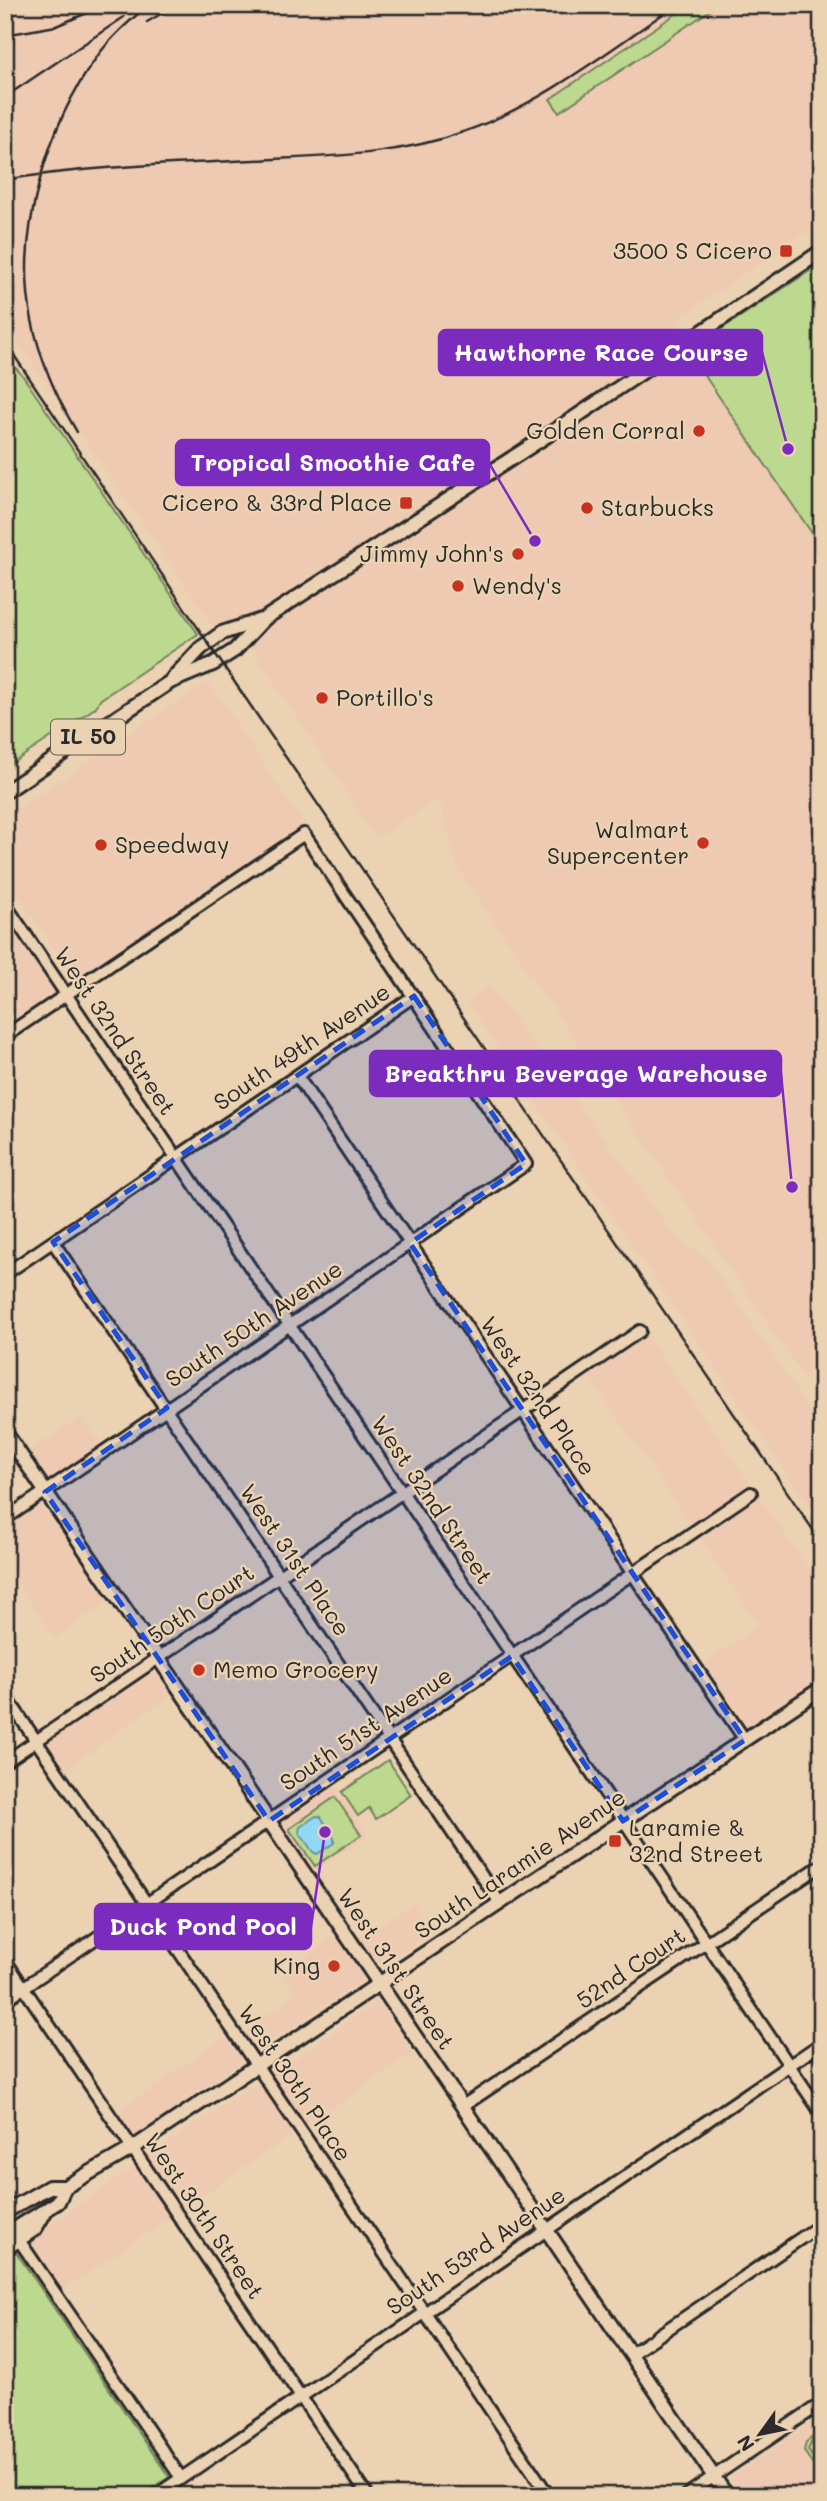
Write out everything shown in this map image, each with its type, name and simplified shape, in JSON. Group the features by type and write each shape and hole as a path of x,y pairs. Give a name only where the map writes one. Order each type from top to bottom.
{"main road":[{"name":"IL 50","path":"170,682 201,648 212,640 264,619 574,418 822,251"},
{"name":"IL 50","path":"5,792 170,682 214,664 235,650 264,619"},
{"name":"West 31st Street","path":"5,1432 727,2496"},
{"name":"South Laramie Avenue","path":"5,2212 48,2187 65,2187 133,2148 822,1689"},
{"name":"South Laramie Avenue","path":"5,2235 58,2202 65,2187"},
{"path":"5,2249 35,2229 46,2211"}],"street":[{"path":"5,1036 304,834 414,996"},
{"name":"West 32nd Street","path":"6,905 822,2114"},
{"name":"South 49th Avenue","path":"5,1274 414,996"},
{"name":"South 50th Avenue","path":"5,1519 526,1164 414,996"},
{"name":"West 32nd Place","path":"297,1076 745,1740"},
{"name":"West 31st Place","path":"53,1242 500,1903"},
{"name":"South 50th Court","path":"5,1762 640,1331"},
{"name":"South 51st Avenue","path":"5,2000 751,1493"},
{"name":"West 30th Place","path":"5,1695 549,2496"},
{"name":"52nd Court","path":"463,2106 822,1865"},
{"name":"West 30th Street","path":"5,1960 368,2496"},
{"name":"South 53rd Avenue","path":"155,2496 822,2043"},
{"path":"631,2354 822,2224"},
{"path":"19,2240 181,2478"},
{"path":"685,2496 822,2403"}],"highlighted area":[{"path":"414,996 526,1164 410,1243 745,1740 623,1821 512,1656 269,1821 45,1492 167,1408 53,1242"}],"shaded area":[{"path":"5,5 704,5 709,12 718,5 822,5 822,221 678,318 688,351 822,548 822,1403 458,868 439,799 376,838 244,637 227,647 5,324"},
{"path":"208,681 306,827 76,981 5,876 5,818"},
{"path":"5,921 57,996 5,1029"},
{"path":"490,986 676,1237 708,1260 822,1428 822,1525 467,1002"},
{"path":"644,1331 822,1587 822,1684 745,1736 698,1667 759,1626 586,1371"},
{"path":"82,1416 102,1445 48,1481 29,1452"},
{"path":"40,1502 108,1602 55,1638 5,1565 5,1526"},
{"path":"154,1669 170,1695 64,1771 46,1744"},
{"path":"334,1785 368,1836 313,1872 280,1822"},
{"path":"413,1903 433,1932 378,1968 359,1940"},
{"path":"335,1936 364,1979 254,2053 242,2033 296,1995 282,1973"},
{"path":"378,2001 413,2053 304,2127 270,2076"},
{"path":"228,2036 244,2060 133,2136 117,2112"},
{"path":"260,2081 295,2133 181,2210 147,2156"},
{"path":"137,2164 172,2216 60,2292 25,2242"},
{"path":"817,2419 822,2427 822,2496 742,2496 730,2478"}],"green space":[{"path":"689,5 718,5 559,112 550,99"},
{"path":"822,263 822,548 688,351"},
{"path":"5,356 23,376 198,634 5,768"},
{"path":"388,1760 411,1795 376,1819 369,1808 358,1816 342,1792"},
{"path":"335,1797 361,1835 315,1866 289,1829"},
{"path":"16,2252 169,2477 140,2496 28,2496 5,2482 5,2259"},
{"path":"814,2436 822,2437 822,2441 812,2441 808,2450 822,2471 822,2479 804,2451 806,2442"}],"water":[{"path":"316,1816 321,1817 334,1838 334,1843 317,1854 299,1832 300,1827"}],"railway":[{"path":"5,35 56,26 106,5"},
{"path":"77,432 50,378 32,320 28,287 32,216 51,146 64,113 81,82 110,40 148,5"},
{"path":"147,22 176,5"},
{"path":"5,180 106,168 347,155 417,145 463,132 520,107 547,92 676,5"},
{"path":"5,97 124,17"},
{"path":"5,342 822,1543"}],"place":[{"name":"3500 S Cicero","path":"786,251"},
{"name":"Golden Corral","path":"699,431"},
{"name":"Hawthorne Race Course","path":"788,449"},
{"name":"Cicero & 33rd Place","path":"406,503"},
{"name":"Starbucks","path":"587,508"},
{"name":"Tropical Smoothie Cafe","path":"535,541"},
{"name":"Jimmy John's","path":"518,554"},
{"name":"Wendy's","path":"458,586"},
{"name":"Portillo's","path":"322,698"},
{"name":"Walmart Supercenter","path":"703,843"},
{"name":"Speedway","path":"101,845"},
{"name":"Breakthru Beverage Warehouse","path":"792,1187"},
{"name":"Memo Grocery","path":"199,1670"},
{"name":"Duck Pond Pool","path":"325,1832"},
{"name":"Laramie & 32nd Street","path":"615,1841"},
{"name":"King","path":"334,1966"}]}
